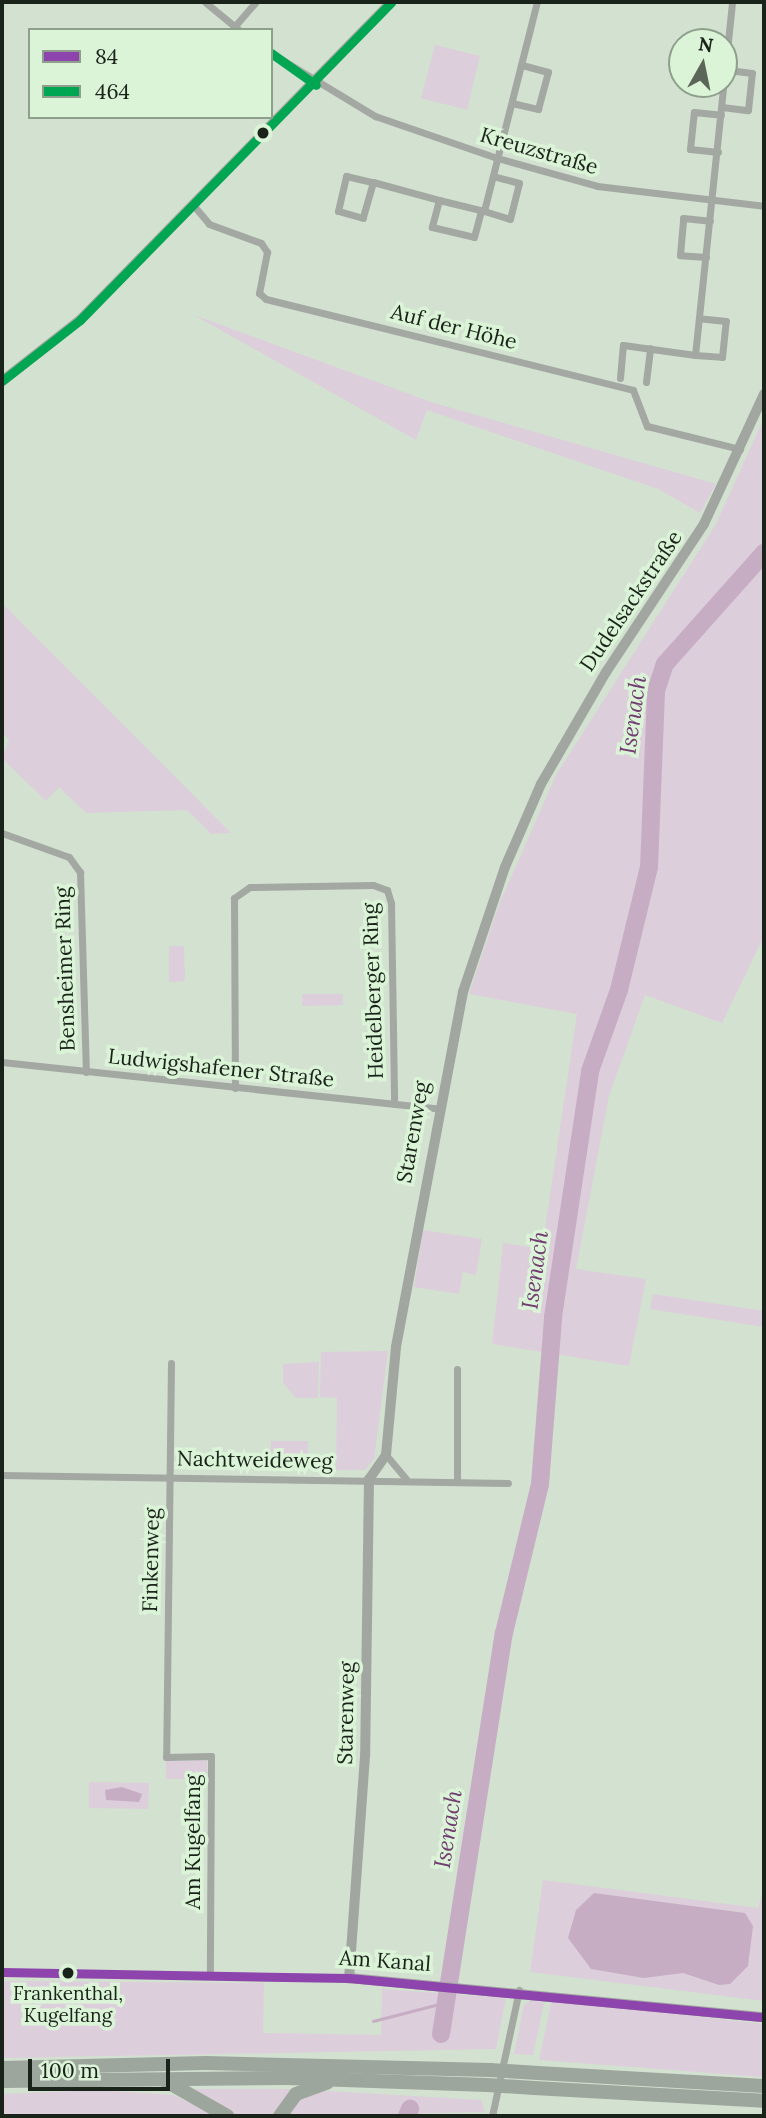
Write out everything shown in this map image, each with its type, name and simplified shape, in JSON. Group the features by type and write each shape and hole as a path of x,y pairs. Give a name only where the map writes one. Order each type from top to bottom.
{"highway":[{"path":"2,2068 218,2063 491,2070 536,2080 764,2101"},
{"path":"2,2081 159,2078 487,2085 536,2080 764,2086"},
{"path":"159,2078 227,2116"},
{"path":"280,2116 296,2094 338,2080"}],"street":[{"path":"205,2 234,28"},
{"path":"236,28 256,2"},
{"path":"2,381 80,320 316,85 391,2"},
{"path":"439,200 432,227 474,237 493,176 537,2"},
{"path":"730,28 732,2"},
{"name":"Kreuzstraße","path":"273,54 316,85 402,127 497,158 597,186 764,206"},
{"path":"512,103 538,109 548,72 521,65"},
{"path":"718,152 690,149 694,112 748,110 752,73 738,71"},
{"path":"695,355 723,98"},
{"path":"373,182 363,218 338,211 346,176 373,182 510,219 519,183 493,176"},
{"name":"Auf der Höhe","path":"194,206 209,224 261,243 267,252 259,293 266,299 633,390 648,426 742,449"},
{"path":"706,257 680,255 683,218 710,221"},
{"path":"620,378 623,345 722,357 726,321 699,318"},
{"path":"646,382 650,348"},
{"name":"Dudelsackstraße","path":"522,826 564,741 704,524 742,449 764,394"},
{"name":"Starenweg","path":"386,1455 394,1359 436,1108 463,992 522,826"},
{"name":"Bensheimer Ring","path":"2,833 69,857 80,872 86,1072"},
{"name":"Heidelberger Ring","path":"235,1088 234,898 250,887 373,885 387,890 391,903 394,1104"},
{"name":"Ludwigshafener Straße","path":"2,1062 436,1108"},
{"name":"Finkenweg","path":"166,1756 171,1363"},
{"path":"457,1369 457,1479"},
{"path":"369,1479 386,1455 407,1479"},
{"name":"Nachtweideweg","path":"2,1475 457,1479 508,1483"},
{"name":"Starenweg","path":"349,1978 365,1756 369,1479"},
{"name":"Am Kugelfang","path":"166,1756 211,1756 210,1974"},
{"name":"Am Kanal","path":"2,1972 349,1978 519,1990 764,2017"},
{"path":"492,2116 519,1990"}],"shaded area":[{"path":"435,45 480,56 467,110 421,98"},
{"path":"194,315 431,402 716,484 700,513 658,489 427,410 416,440"},
{"path":"764,418 764,936 722,1023 645,995 609,1096 576,1269 646,1279 629,1366 492,1344 503,1243 542,1249 577,1014 469,994 498,907 556,775 716,524"},
{"path":"2,603 231,833 211,834 187,810 86,813 59,787 46,801 2,758 9,740 2,732"},
{"path":"169,946 184,946 185,981 169,982"},
{"path":"302,994 343,994 343,1005 302,1006"},
{"path":"423,1230 482,1239 476,1275 463,1272 459,1294 414,1287"},
{"path":"653,1294 764,1311 764,1327 650,1309"},
{"path":"388,1351 374,1459 365,1470 336,1470 337,1398 320,1397 321,1352"},
{"path":"319,1362 318,1398 296,1398 283,1383 283,1364"},
{"path":"271,1441 308,1441 307,1467 270,1467"},
{"path":"207,1760 207,1779 166,1779 166,1761"},
{"path":"89,1782 149,1783 148,1809 89,1808"},
{"path":"122,1787 142,1794 139,1802 106,1800 105,1790"},
{"path":"543,1880 758,1908 764,1886 764,2001 530,1972"},
{"path":"594,1893 745,1913 753,1926 748,1966 730,1984 719,1985 683,1973 644,1978 591,1969 568,1938 576,1910"},
{"path":"2,1981 264,1983 263,2033 381,2035 382,1989 506,1998 496,2049 2,2058"},
{"path":"531,2000 544,2003 533,2055 514,2054 524,2005"},
{"path":"552,2000 764,2024 764,2077 539,2060"},
{"path":"190,2089 294,2089 275,2116 234,2116"},
{"path":"96,2090 173,2095 217,2116 2,2116 2,2094"},
{"path":"327,2091 481,2100 485,2112 286,2116 303,2094"}],"waterway":[{"name":"Isenach","path":"441,2034 504,1633 540,1484 553,1317 590,1071 619,990 649,867 656,691 665,664 764,553"},
{"path":"373,2021 447,2002"},
{"name":"Isenach","path":"407,2116 410,2109"}],"transit line":[{"name":"464","path":"2,381 80,320 391,2"},
{"name":"464","path":"273,54 316,85"},
{"name":"84","path":"2,1972 349,1978 764,2017"}],"place":[{"name":"Frankenthal, Kugelfang","path":"68,1973"}]}
